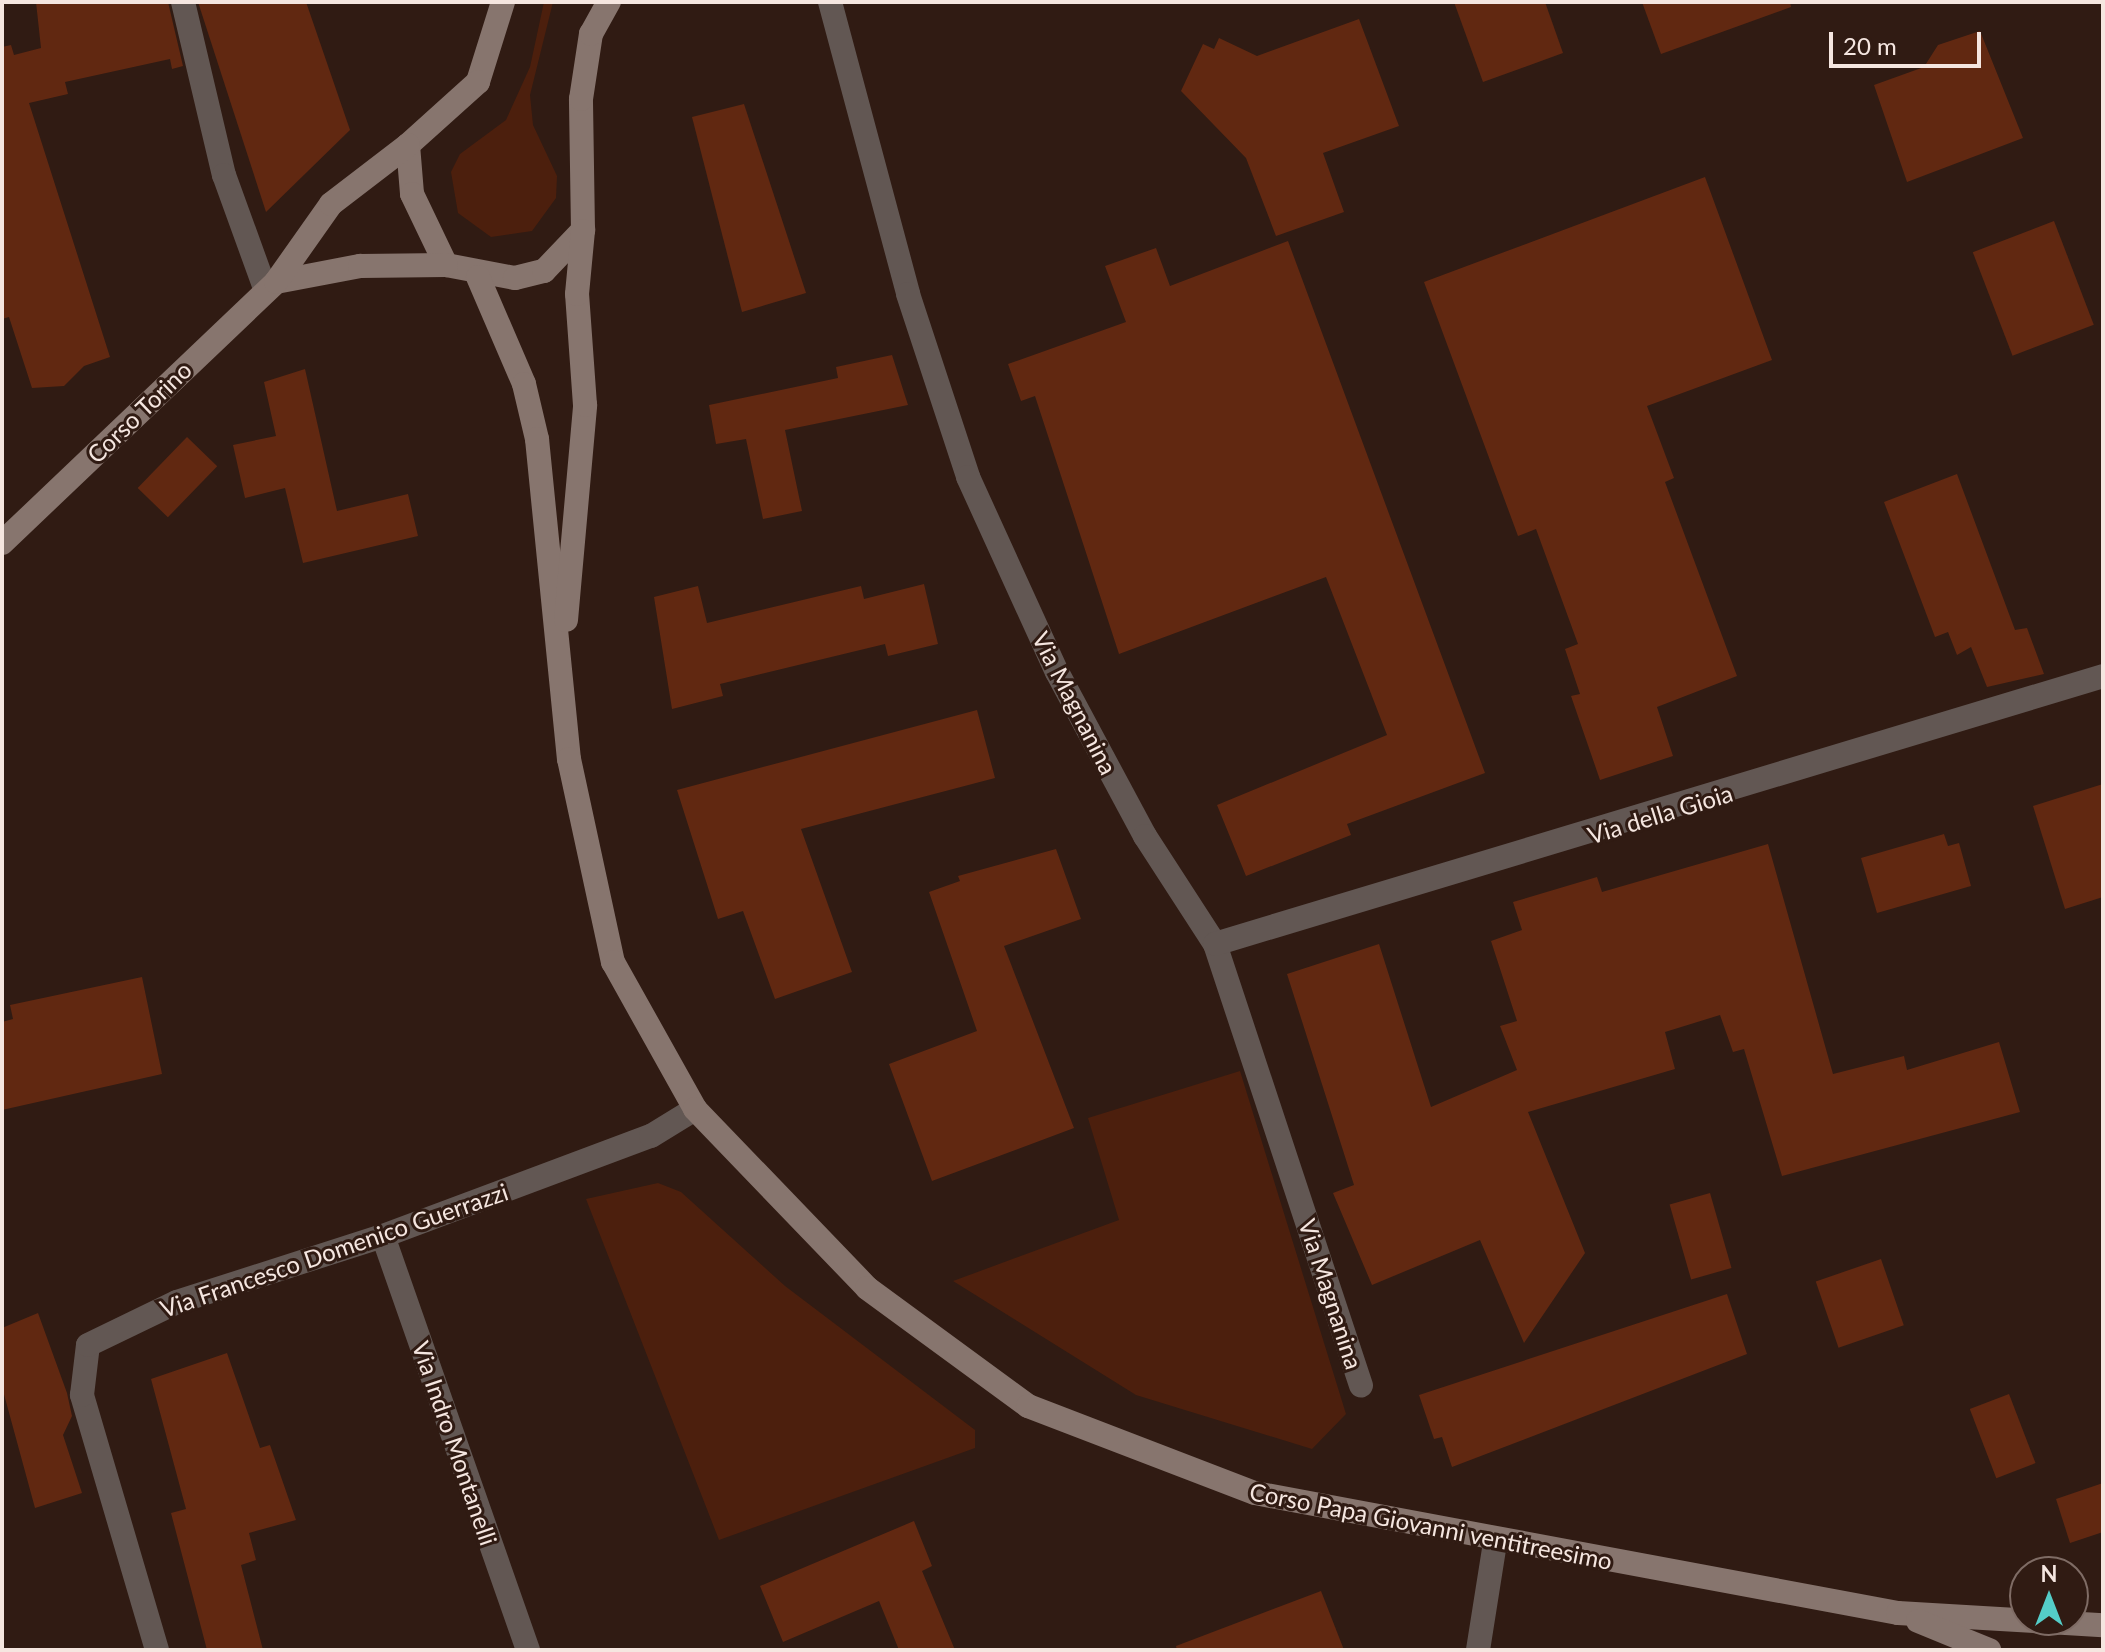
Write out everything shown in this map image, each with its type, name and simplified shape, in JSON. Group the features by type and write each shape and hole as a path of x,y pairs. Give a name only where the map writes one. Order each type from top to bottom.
{"main road":[{"name":"Corso Torino","path":"2,543 271,287 331,204 408,145 478,82 503,2"},
{"name":"Corso Papa Giovanni ventitreesimo","path":"561,667 583,449 577,294 583,230 581,99 591,34 609,2"},
{"path":"408,145 419,217 446,265"},
{"path":"271,287 360,266 446,265 478,277 544,271 583,230"},
{"name":"Corso Papa Giovanni ventitreesimo","path":"478,277 524,384 537,439 569,759 613,962 695,1109 867,1288 1028,1406 1255,1493 1495,1543 1898,1613"},
{"path":"1898,1613 2103,1625"},
{"path":"1898,1613 1989,1650"}],"street":[{"path":"183,2 224,175 271,287"},
{"name":"Via Magnanina","path":"830,2 908,294 968,477 1057,672 1145,836 1215,944 1361,1386"},
{"name":"Via della Gioia","path":"1215,944 2103,676"},
{"name":"Via Francesco Domenico Guerrazzi","path":"157,1650 82,1395 88,1345 177,1302 383,1236 651,1136 695,1109"},
{"name":"Via Indro Montanelli","path":"383,1236 528,1650"},
{"path":"1478,1650 1495,1543"}],"shaded area":[{"path":"544,2 553,2 530,95 533,125 557,176 556,198 532,231 491,237 458,213 451,172 460,154 506,120 530,67"},
{"path":"1240,1071 1346,1414 1312,1449 1136,1395 953,1281 1119,1220 1088,1118"},
{"path":"658,1183 681,1192 785,1286 975,1430 975,1448 719,1540 586,1199"}],"building":[{"path":"36,2 168,2 183,66 172,69 170,59 65,82 68,94 29,103 110,357 84,366 64,386 32,388 9,317 2,319 2,47 11,45 14,55 41,48"},
{"path":"198,2 306,2 350,130 266,212"},
{"path":"1454,2 1545,2 1563,53 1483,82"},
{"path":"1642,2 1790,2 1791,7 1661,54"},
{"path":"1359,19 1399,126 1323,153 1344,212 1276,236 1246,158 1181,91 1203,44 1214,49 1219,38 1257,56"},
{"path":"1980,31 2023,138 1907,182 1874,85 1924,67 1938,45"},
{"path":"744,104 806,293 742,312 692,117"},
{"path":"1705,177 1772,360 1647,406 1674,478 1665,482 1737,676 1657,707 1673,756 1600,780 1571,696 1580,694 1565,649 1578,644 1536,529 1518,536 1424,282"},
{"path":"2054,221 2094,325 2013,356 1973,252"},
{"path":"1288,241 1485,773 1347,824 1351,835 1246,876 1217,805 1387,735 1326,577 1119,654 1035,396 1021,401 1008,364 1126,322 1105,266 1156,248 1170,286"},
{"path":"892,355 908,405 785,430 802,511 763,519 746,439 716,444 709,405 838,378 836,367"},
{"path":"305,369 337,511 408,494 418,536 303,563 285,488 245,498 233,445 276,436 264,382"},
{"path":"187,437 217,466 168,517 138,488"},
{"path":"1957,474 2015,630 2027,628 2044,674 1987,687 1971,647 1957,655 1948,632 1935,637 1884,502"},
{"path":"924,584 938,644 888,656 885,644 720,684 723,696 672,709 654,597 698,586 707,623 861,586 864,599"},
{"path":"977,710 995,778 801,829 852,972 775,999 743,911 718,919 677,790"},
{"path":"2103,784 2103,897 2065,909 2033,806"},
{"path":"1944,834 1948,846 1959,843 1971,886 1877,913 1861,858"},
{"path":"1768,844 1833,1074 1904,1056 1907,1070 1999,1042 2020,1112 1782,1176 1744,1049 1733,1052 1720,1015 1665,1032 1675,1069 1528,1112 1585,1253 1524,1343 1480,1240 1372,1285 1333,1193 1354,1185 1287,974 1379,944 1431,1107 1517,1070 1500,1026 1517,1021 1491,941 1522,930 1513,902 1597,877 1602,892"},
{"path":"1056,849 1081,919 1004,946 1074,1128 932,1181 889,1064 977,1031 929,892 960,881 958,876"},
{"path":"142,977 162,1074 2,1110 2,1022 13,1019 10,1005"},
{"path":"1710,1193 1731,1268 1691,1280 1670,1205"},
{"path":"1881,1259 1904,1325 1839,1348 1816,1281"},
{"path":"1727,1294 1747,1354 1452,1467 1442,1437 1434,1439 1419,1395"},
{"path":"38,1313 67,1393 72,1416 63,1435 82,1493 35,1508 2,1387 2,1328"},
{"path":"227,1353 260,1448 270,1445 296,1520 249,1533 256,1560 241,1565 263,1650 207,1650 171,1513 186,1509 151,1379"},
{"path":"2009,1394 2036,1463 1996,1478 1970,1409"},
{"path":"2103,1483 2103,1532 2070,1543 2056,1499"},
{"path":"914,1521 932,1566 922,1571 955,1650 899,1650 879,1601 783,1642 760,1586"},
{"path":"1321,1591 1344,1650 1177,1650 1176,1646"}]}
